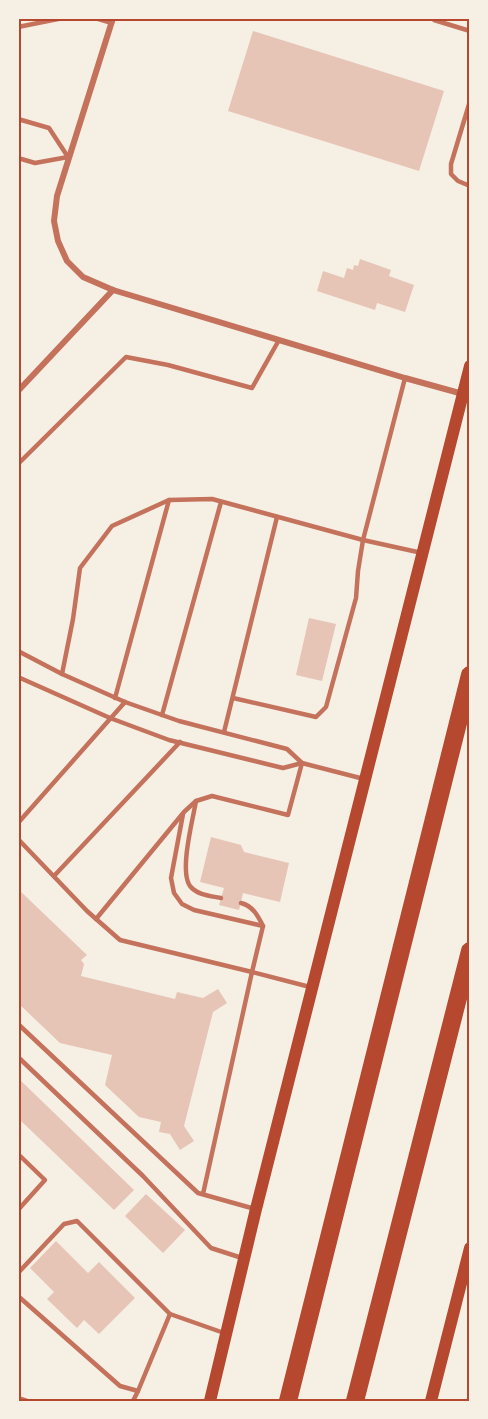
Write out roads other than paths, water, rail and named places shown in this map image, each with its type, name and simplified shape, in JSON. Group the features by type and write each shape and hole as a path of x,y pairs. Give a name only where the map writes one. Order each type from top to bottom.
{"highway":[{"path":"288,1401 470,675"},
{"path":"355,1401 470,951"}],"main road":[{"path":"210,1401 256,1209 470,366"},
{"path":"432,1401 470,1248"}],"street":[{"path":"113,20 57,196 54,221 58,241 67,261 83,277 113,290 463,394"},
{"path":"18,391 113,290"}],"lane":[{"path":"18,27 63,18"},
{"path":"96,18 113,20"},
{"path":"434,20 470,31"},
{"path":"470,101 451,164 451,174 458,181 470,186"},
{"path":"18,119 49,128 68,157 35,163 18,158"},
{"path":"18,464 126,357 168,365 252,388 279,340"},
{"path":"233,698 316,717 326,706 356,598 363,540 405,378"},
{"path":"62,674 80,568 112,526 169,500 212,499 423,554"},
{"path":"115,698 169,500"},
{"path":"162,715 221,502"},
{"path":"224,732 277,517"},
{"path":"18,651 62,674 125,702 162,715 287,749 302,763 365,779"},
{"path":"18,677 110,718 169,740 283,768 302,763"},
{"path":"18,823 125,702"},
{"path":"54,876 180,742"},
{"path":"96,919 184,812 196,801 212,796 288,815 302,763"},
{"path":"196,801 185,874 190,885 197,892 221,898"},
{"path":"184,812 171,878 174,893 182,903 194,910 263,926"},
{"path":"18,839 96,919 120,940 312,987"},
{"path":"203,1194 263,926 257,913 246,904 241,903"},
{"path":"18,1024 198,1193 256,1209"},
{"path":"18,1057 143,1176 211,1248 244,1259"},
{"path":"18,1154 45,1180 18,1210"},
{"path":"18,1273 64,1224 77,1221 170,1314 225,1333"},
{"path":"18,1296 120,1386 138,1391"},
{"path":"133,1401 170,1314"},
{"path":"18,1398 27,1401"}]}
